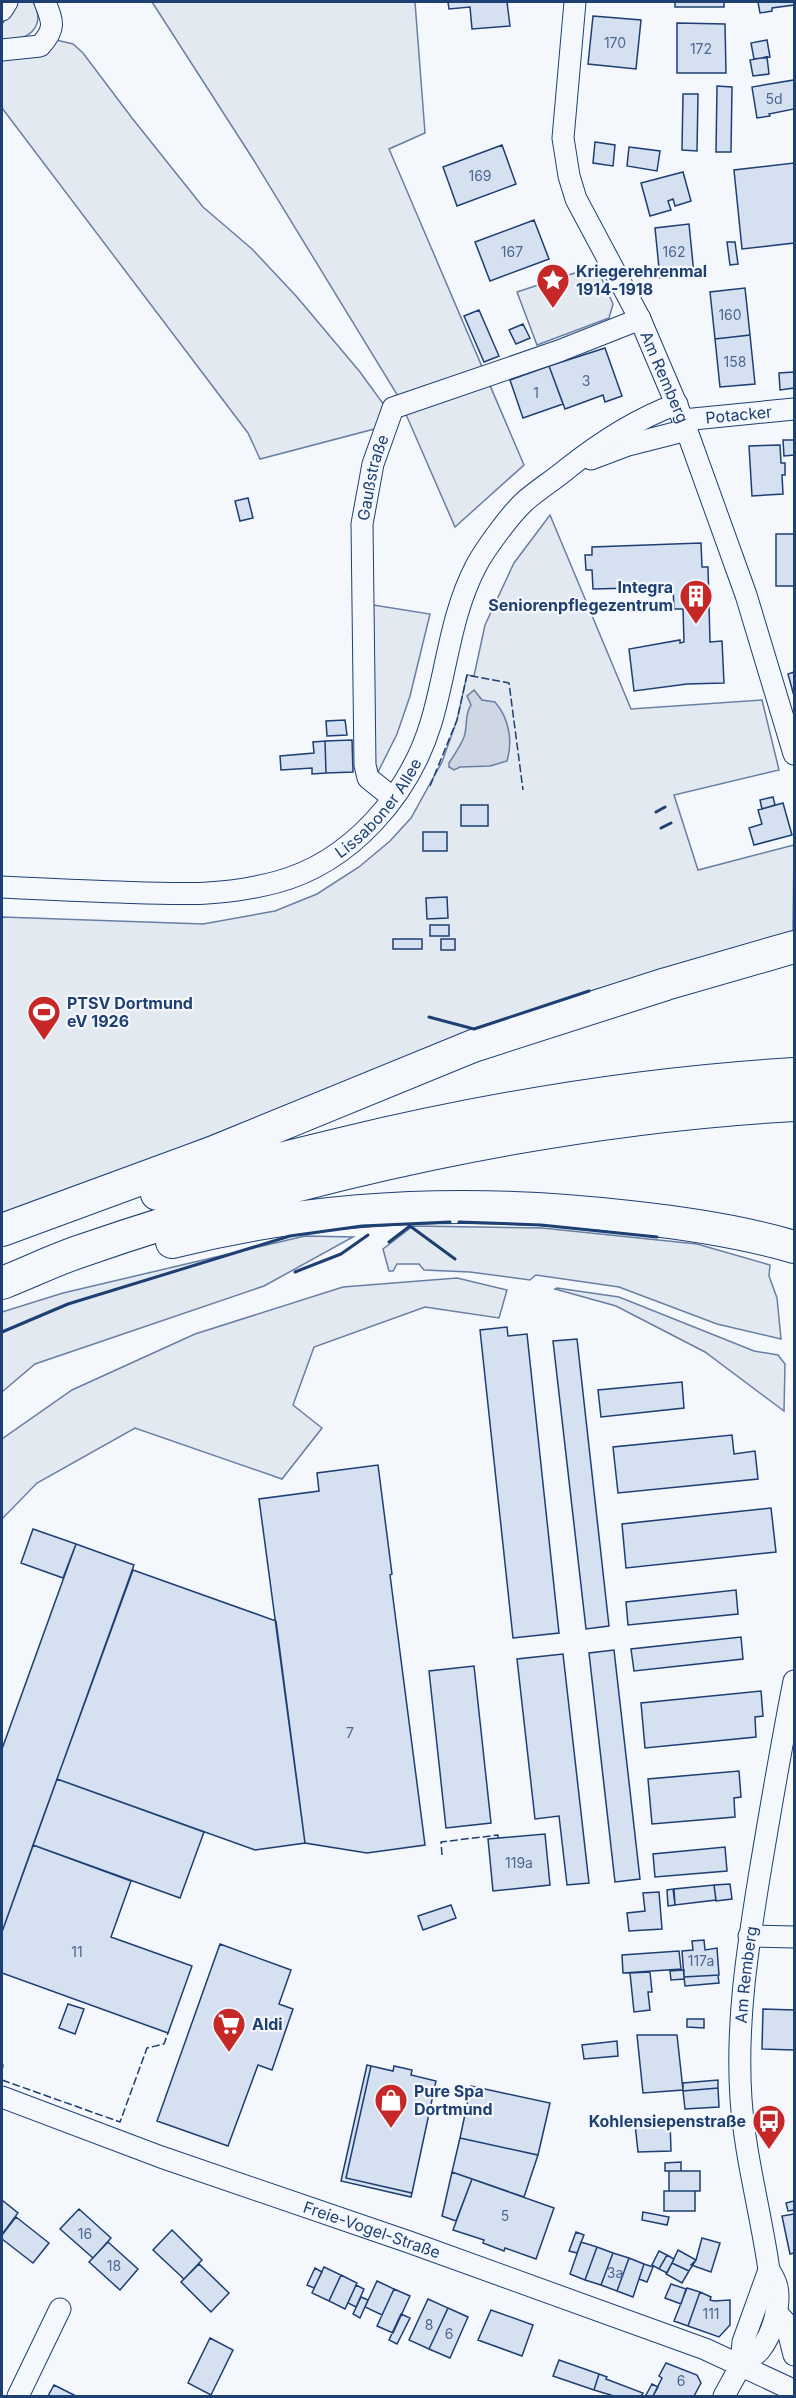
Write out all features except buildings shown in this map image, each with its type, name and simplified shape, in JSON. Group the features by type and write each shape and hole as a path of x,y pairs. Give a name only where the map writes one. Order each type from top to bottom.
{"highway":[{"path":"2,1230 214,1152 473,1046 666,984 795,947"},
{"path":"2,1245 181,1186 278,1159 388,1133 602,1094 786,1075"},
{"path":"3,1283 79,1251 193,1215 357,1171 498,1141 654,1118 787,1106"},
{"path":"3,1283 75,1269 174,1241 232,1228 292,1217 416,1207 542,1208 608,1214 712,1227 795,1247"}],"street":[{"path":"2,10 7,2"},
{"path":"2,50 40,46 51,35 52,19 45,2"},
{"name":"Am Remberg","path":"575,2 564,113 566,158 576,199 640,319 682,418 746,595 795,754"},
{"name":"Gaußstraße","path":"393,798 368,778 365,765 362,524 373,464 393,408 560,351 640,319"},
{"name":"Potacker","path":"682,418 795,410"},
{"name":"Lissaboner Allee","path":"2,888 198,895 226,893 268,884 312,868 334,854 366,831 404,783 419,755 430,725 451,630 477,564 523,503 611,435 651,413 682,418"},
{"name":"Lissaboner Allee","path":"571,466 628,445 682,418"},
{"name":"Am Remberg","path":"741,2365 759,2351 770,2334 778,2296 777,2284 769,2270 741,2099 739,2057 741,1996 749,1936 795,1681"},
{"path":"749,1936 795,1937"},
{"name":"Freie-Vogel-Straße","path":"2,2097 161,2157 644,2327 741,2365"},
{"name":"Am Remberg","path":"741,2365 743,2342 769,2270"},
{"path":"18,2397 60,2309"},
{"path":"776,2312 786,2323 795,2355"},
{"path":"724,2397 741,2365 791,2389 795,2395"}],"shaded area":[{"path":"18,2 33,2 38,19 36,26 26,36 11,40 2,39 2,24"},
{"path":"152,2 415,2 425,133 389,149 524,465 455,527 398,396 253,159"},
{"path":"52,39 73,44 83,53 203,207 252,249 297,297 360,372 387,409 378,428 260,459 248,433 2,108 2,53"},
{"path":"596,266 613,304 609,318 537,345 517,292"},
{"path":"550,515 631,709 762,700 779,770 674,795 698,870 794,845 793,936 664,969 474,1029 81,1188 2,1215 2,917 203,924 275,911 317,894 359,867 390,841 411,818 442,762 457,720 467,675 474,676 485,625 514,563"},
{"path":"367,604 430,614 410,696 397,734 377,774 374,769"},
{"path":"474,690 482,700 495,702 504,715 510,738 507,761 490,766 460,767 454,770 449,767 449,763 464,737 471,705 467,696"},
{"path":"413,1226 542,1228 697,1244 770,1265 769,1276 777,1298 781,1339 717,1324 619,1287 536,1275 530,1280 470,1272 424,1270 419,1264 397,1264 393,1271 389,1271 383,1249"},
{"path":"305,1236 353,1237 264,1286 35,1364 2,1392 2,1312 63,1293"},
{"path":"457,1278 507,1290 499,1318 425,1307 314,1347 293,1405 322,1428 282,1479 135,1428 37,1483 2,1519 2,1439 72,1390 195,1334 343,1287"},
{"path":"555,1289 619,1297 754,1351 778,1355 785,1364 784,1411 705,1352 616,1306"}],"fence":[{"path":"430,786 457,720 467,675 509,683 523,790"},
{"path":"442,1855 441,1842 498,1835 498,1838"},
{"path":"2,2080 120,2122 147,2048 164,2044 168,2033"},
{"path":"2,2064 2,2070"}],"wall":[{"path":"656,812 665,807"},
{"path":"661,828 671,823"},
{"path":"429,1017 474,1029 589,991"},
{"path":"2,1332 68,1304 290,1236 362,1226 450,1222"},
{"path":"459,1222 541,1225 657,1237"},
{"path":"389,1242 410,1226 455,1259"},
{"path":"295,1272 341,1254 368,1235"}],"place":[{"name":"Kriegerehrenmal 1914-1918","path":"553,309"},
{"name":"Integra Seniorenpflegezentrum","path":"696,625"},
{"name":"PTSV Dortmund eV 1926","path":"44,1041"},
{"name":"Aldi","path":"229,2053"},
{"name":"Pure Spa Dortmund","path":"391,2129"},
{"name":"Kohlensiepenstraße","path":"769,2150"}]}
